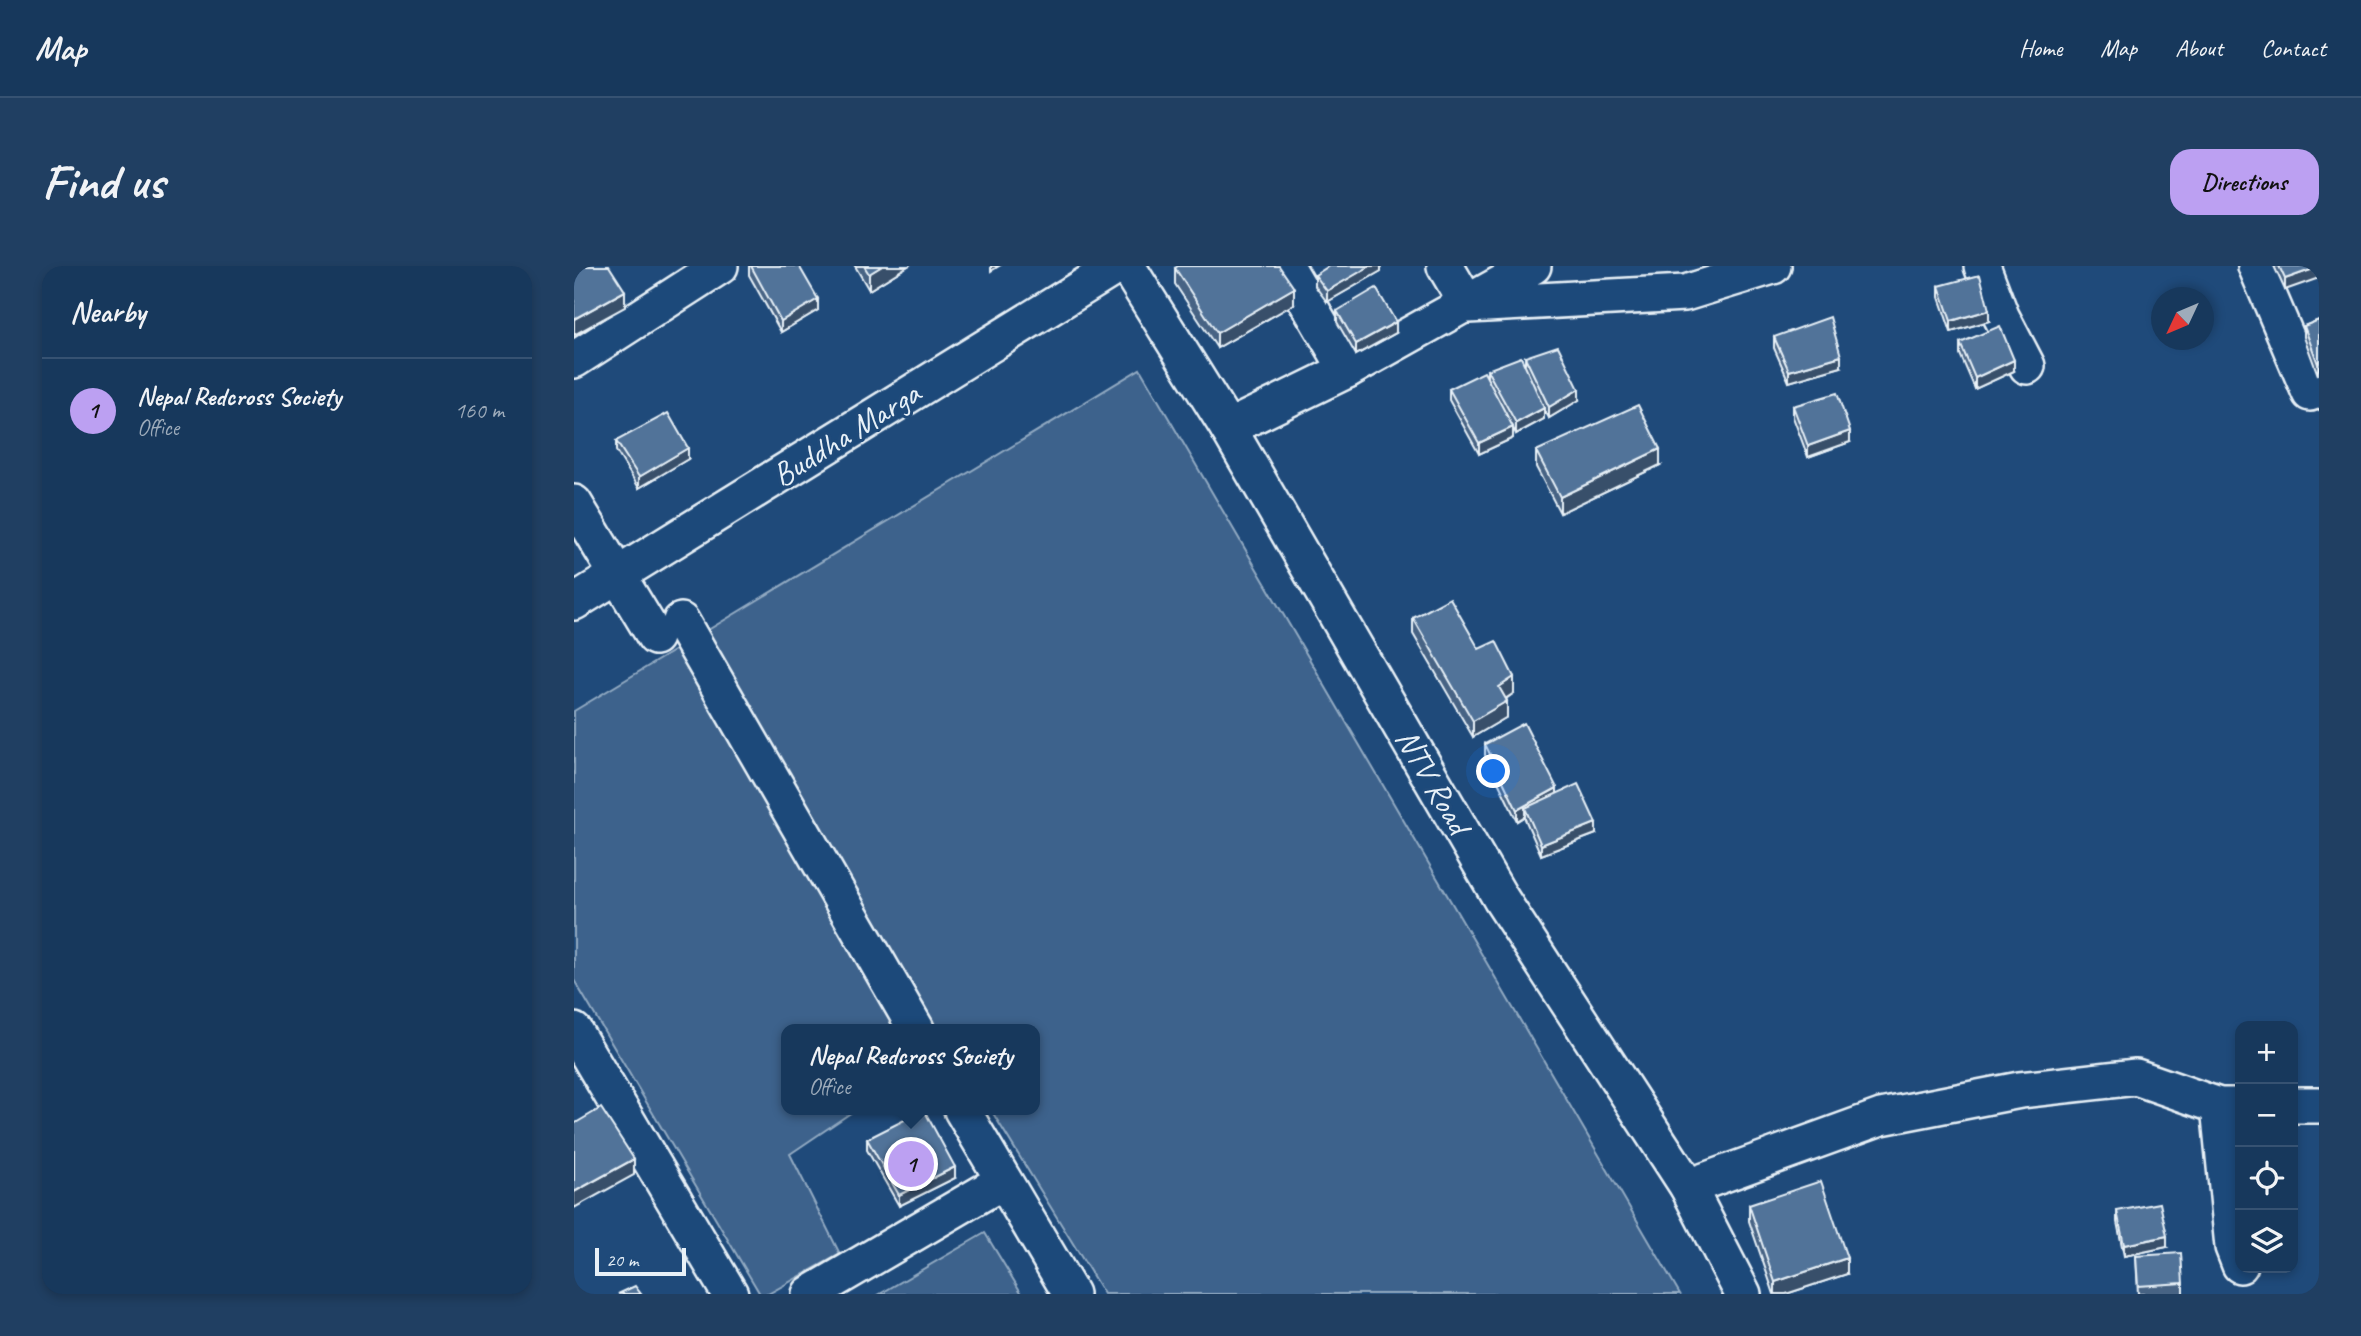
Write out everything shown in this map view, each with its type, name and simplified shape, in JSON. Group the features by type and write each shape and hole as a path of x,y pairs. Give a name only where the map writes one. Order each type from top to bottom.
{"street":[{"name":"Buddha Marga","path":"574,602 1117,266"},
{"name":"NTV Road","path":"1127,266 1228,428 1501,899 1688,1187 1742,1294"},
{"path":"1286,266 1347,370"},
{"path":"1445,266 1468,305"},
{"path":"1228,428 1347,370 1468,305 1533,266"},
{"path":"1468,305 1685,293 1773,266"},
{"path":"1982,266 2001,316 2027,366"},
{"path":"2256,266 2310,393"},
{"path":"574,360 709,269"},
{"path":"574,503 617,576 668,629 913,1024"},
{"path":"574,1031 730,1294"},
{"path":"1688,1187 1881,1118 2020,1090 2136,1077 2230,1106 2235,1252"},
{"path":"2298,1105 2319,1105"},
{"path":"965,1115 1071,1294"},
{"path":"810,1294 1003,1181"},
{"path":"2243,1273 2250,1294"}],"shaded area":[{"path":"1140,369 1680,1294 1104,1294 994,1115 1040,1115 1040,1024 781,1024 781,1115 848,1115 790,1154 840,1254 768,1294 760,1294 574,980 574,711"},
{"path":"985,1233 1022,1294 880,1294"}],"building":[{"path":"574,266 609,266 625,291 574,319"},
{"path":"751,266 799,266 818,299 781,321"},
{"path":"864,266 882,266 869,274"},
{"path":"1279,266 1294,288 1217,333 1175,268"},
{"path":"1329,266 1370,266 1327,291 1315,275"},
{"path":"2279,266 2319,266 2319,267 2285,279"},
{"path":"1980,275 1989,310 1951,321 1939,286"},
{"path":"1376,288 1396,322 1356,344 1337,311"},
{"path":"1830,317 1841,356 1789,371 1774,337"},
{"path":"2319,320 2319,363 2318,364 2304,326"},
{"path":"2000,326 2014,360 1975,378 1960,343"},
{"path":"1558,346 1579,389 1549,407 1525,357"},
{"path":"1521,357 1544,408 1516,423 1487,370"},
{"path":"1484,372 1513,427 1479,443 1449,389"},
{"path":"1837,393 1850,431 1808,446 1793,406"},
{"path":"1638,405 1660,449 1560,497 1536,451"},
{"path":"668,413 688,448 639,477 616,441"},
{"path":"1450,598 1479,649 1496,641 1514,677 1499,687 1507,701 1473,721 1413,618"},
{"path":"1524,723 1557,788 1517,810 1485,744"},
{"path":"1578,784 1596,823 1541,845 1525,808"},
{"path":"601,1108 634,1159 574,1192 574,1124"},
{"path":"914,1115 927,1115 955,1167 899,1195 867,1139"},
{"path":"1821,1181 1847,1258 1775,1282 1749,1205"},
{"path":"2160,1203 2167,1236 2124,1245 2117,1211"},
{"path":"2181,1253 2183,1283 2138,1286 2136,1256"},
{"path":"635,1286 641,1294 618,1294"}],"place":[{"name":"Nepal Redcross Society","path":"911,1164"}]}
